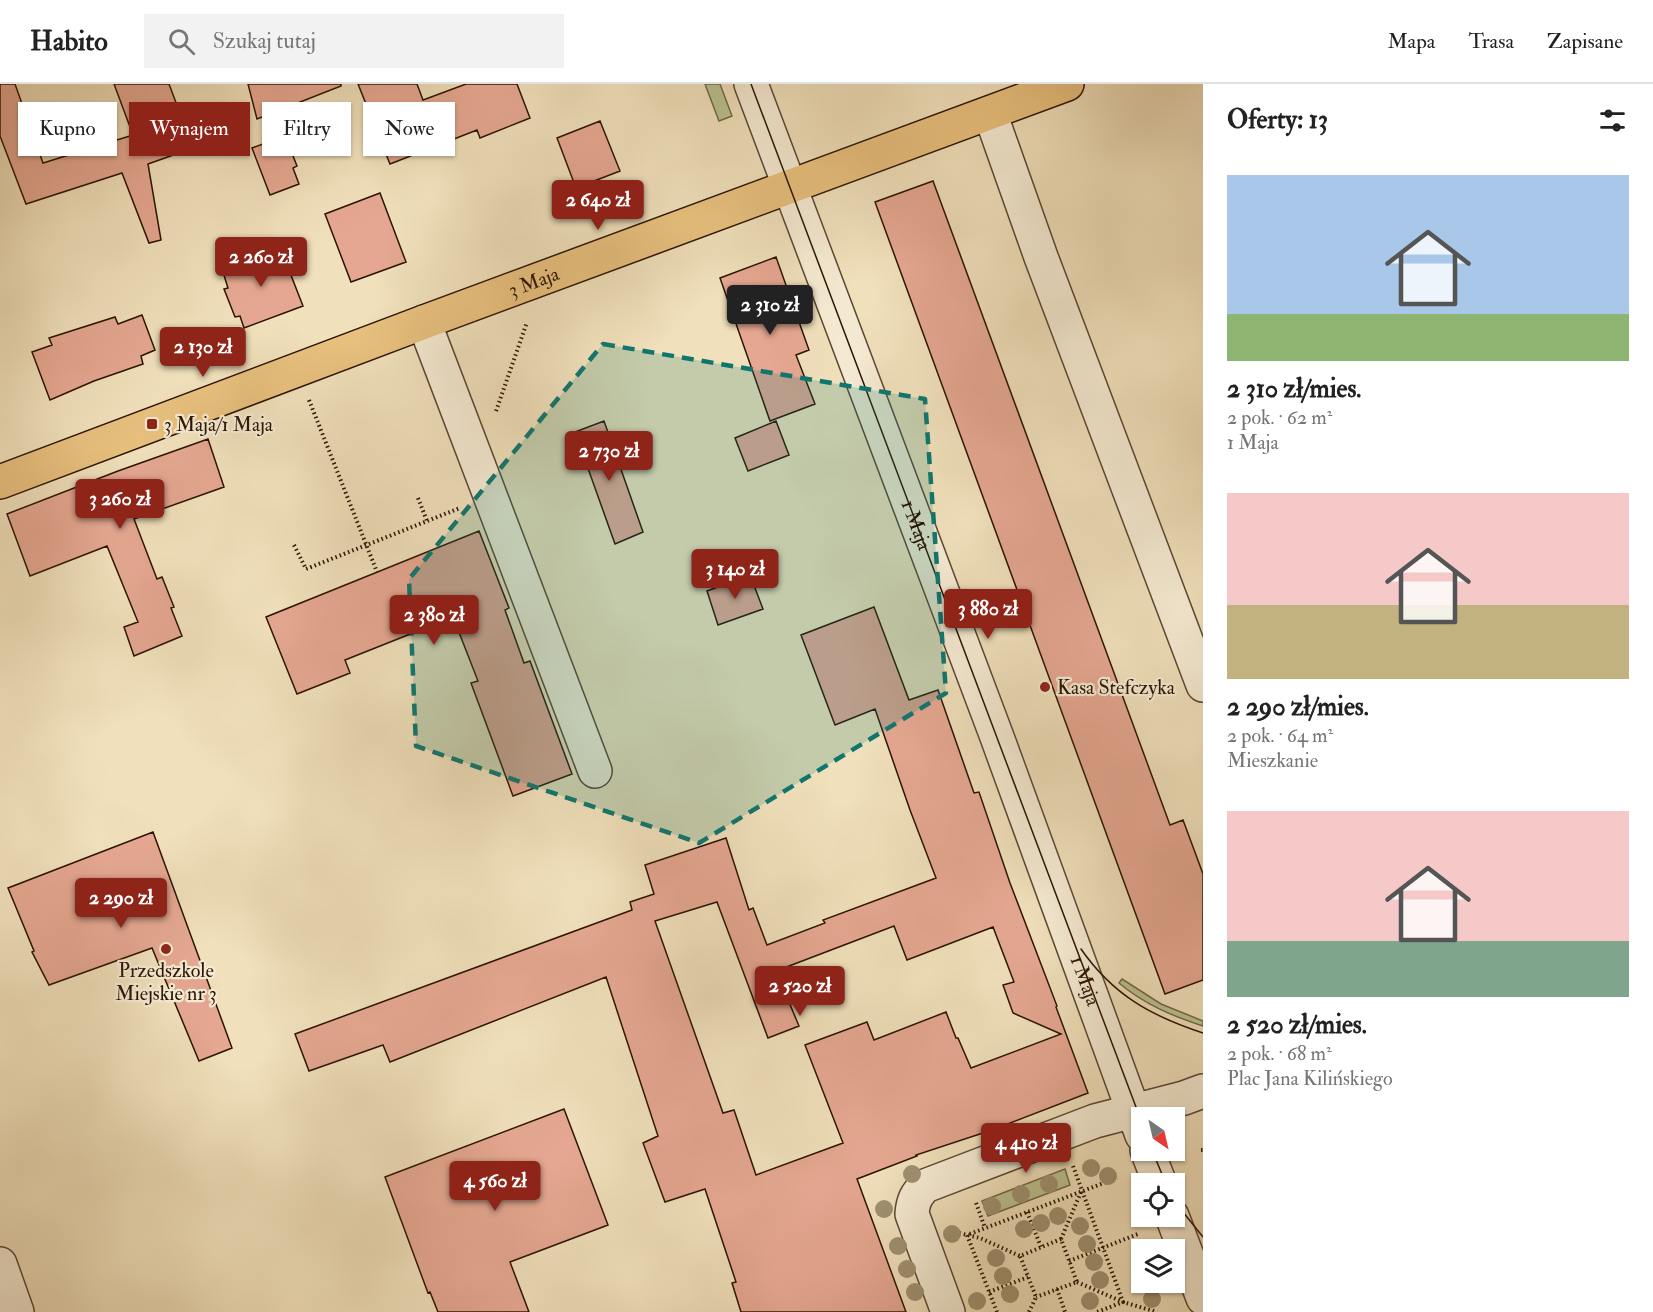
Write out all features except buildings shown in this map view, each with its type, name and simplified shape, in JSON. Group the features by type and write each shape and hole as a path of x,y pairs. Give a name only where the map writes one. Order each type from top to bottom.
{"main road":[{"name":"3 Maja","path":"0,482 424,322 1068,84"}],"street":[{"name":"1 Maja","path":"751,84 997,738 1131,1107"},
{"path":"990,113 1203,685"},
{"path":"424,322 595,771"},
{"path":"1167,1107 1203,1091"},
{"path":"948,1312 914,1222 913,1204 916,1194 936,1180 1095,1121 1131,1123"},
{"path":"1176,1227 1203,1298"},
{"path":"0,1264 17,1312"}],"path":[{"path":"464,424 495,412 531,312"},
{"path":"306,394 377,572"},
{"path":"294,545 306,569 491,496"},
{"path":"417,498 427,521"},
{"path":"1070,1160 1124,1302"},
{"path":"967,1234 1117,1178"},
{"path":"1077,1282 1061,1239 1082,1191"},
{"path":"974,1197 985,1228"},
{"path":"1027,1212 1041,1247"},
{"path":"949,1226 960,1234 980,1238 1020,1256 1036,1297"},
{"path":"967,1234 997,1312"},
{"path":"1069,1261 1138,1234"},
{"path":"1020,1256 1061,1239"},
{"path":"989,1292 1028,1277"},
{"path":"1029,1312 1036,1297 1077,1282 1124,1302 1157,1312"},
{"path":"1057,1289 1065,1312"},
{"path":"1097,1312 1124,1302"}],"highlighted area":[{"path":"603,344 925,399 946,693 699,843 416,746 409,579"}],"green space":[{"path":"705,84 720,84 732,116 719,121"},
{"path":"1122,979 1161,1004 1203,1021 1203,1026 1169,1014 1148,1003 1119,983"},
{"path":"1065,1169 1070,1185 988,1216 982,1201"}],"tram line":[{"path":"751,84 1136,1107"},
{"path":"1081,949 1106,979 1134,1002 1166,1019 1203,1033"},
{"path":"1157,1161 1161,1173"},
{"path":"1185,1214 1203,1237"}],"place":[{"name":"3 Maja/1 Maja","path":"152,424"},
{"name":"Kasa Stefczyka","path":"1045,687"},
{"name":"Przedszkole Miejskie nr 3","path":"166,949"}]}
